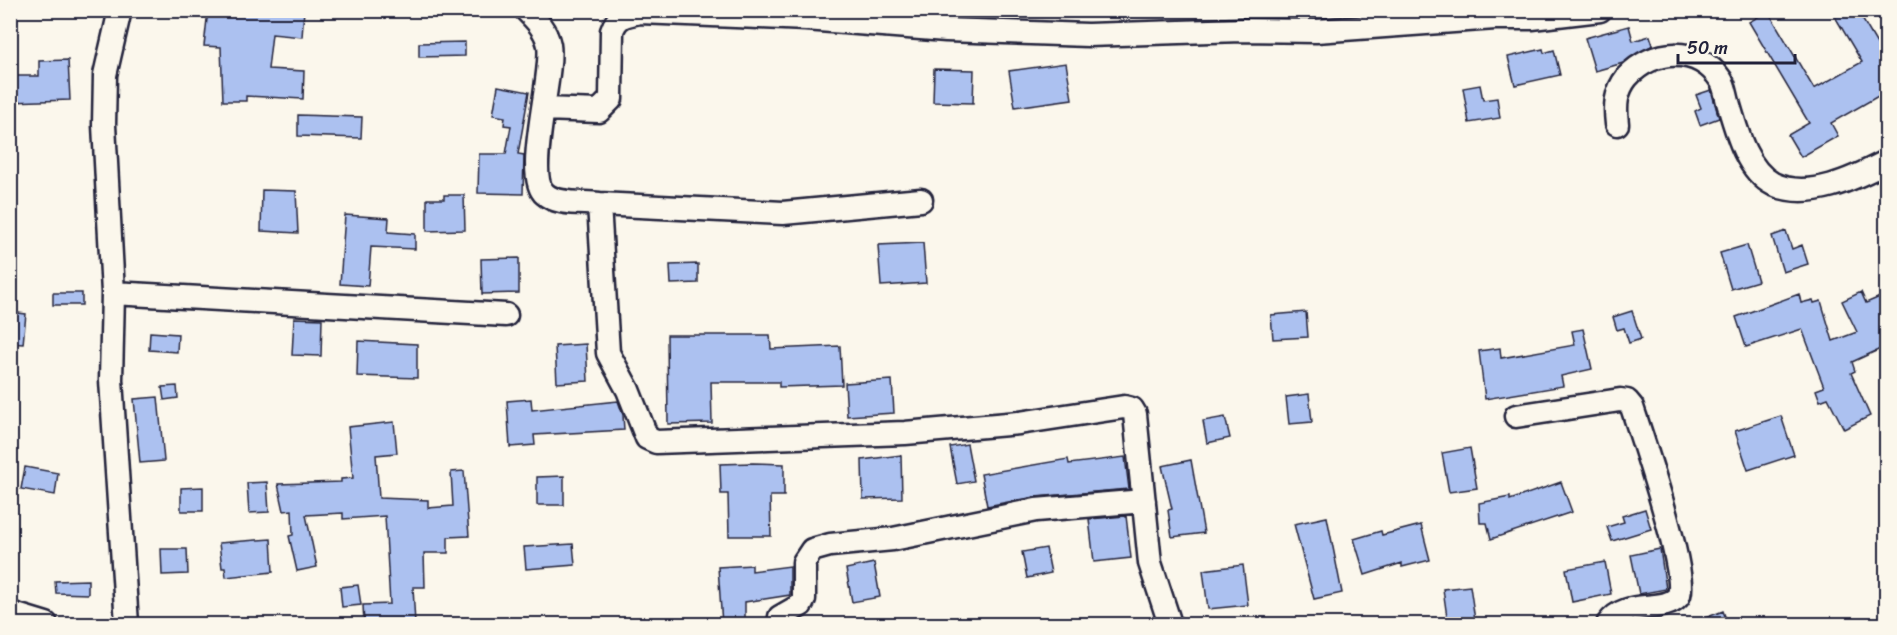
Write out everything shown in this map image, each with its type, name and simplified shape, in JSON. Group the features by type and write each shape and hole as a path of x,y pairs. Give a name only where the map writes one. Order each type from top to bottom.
{"street":[{"path":"120,10 105,85 104,125 113,293 112,391 127,624"},
{"path":"526,10 538,22 549,46 544,109 537,154 538,183 542,193 552,199 599,204 783,213 921,200"},
{"path":"544,109 600,111 606,107 611,99 612,32 615,22 622,15 640,12 806,19 946,30 1088,35 1241,30 1316,31 1495,18 1532,18 1600,10"},
{"path":"1617,124 1614,102 1626,79 1654,56 1674,53 1706,65 1722,81 1738,134 1756,171 1773,184 1797,190 1812,189 1859,176 1887,162"},
{"path":"599,204 608,352 628,390 647,438 656,442 905,433 1019,423 1124,407 1135,414 1150,563 1170,624"},
{"path":"113,293 506,315"},
{"path":"1516,416 1620,399 1627,401 1632,407 1673,539 1682,587 1678,596 1670,601 1626,610 1615,615 1608,624"},
{"path":"779,624 780,618 801,605 804,599 804,562 812,550 830,545 893,539 1036,510 1144,501"},
{"path":"10,614 46,624"}],"building":[{"path":"208,10 304,10 302,37 272,34 268,69 304,71 303,99 246,96 246,101 223,101 221,47 204,46"},
{"path":"1831,10 1857,10 1887,61 1887,91 1831,123 1838,136 1801,157 1788,135 1809,123 1749,22 1768,11 1814,89 1862,62"},
{"path":"1629,26 1633,41 1650,36 1653,45 1623,63 1595,71 1585,38"},
{"path":"465,42 465,56 419,57 419,43"},
{"path":"1543,49 1544,53 1554,50 1560,75 1515,85 1508,57"},
{"path":"68,60 70,100 10,102 10,76 39,76 39,61"},
{"path":"1066,63 1072,99 1015,107 1009,71"},
{"path":"934,69 974,70 973,103 933,102"},
{"path":"1480,85 1483,100 1497,98 1500,118 1469,123 1463,88"},
{"path":"498,86 529,92 518,154 524,155 523,194 478,193 479,154 506,154 511,126 504,125 505,117 493,115"},
{"path":"1711,90 1719,118 1700,125 1695,111 1701,108 1696,95"},
{"path":"298,115 362,117 361,138 298,136"},
{"path":"262,190 296,191 298,233 261,231"},
{"path":"444,195 464,195 465,230 427,231 427,199 444,199"},
{"path":"345,215 389,218 388,232 415,234 415,249 371,247 368,286 340,284"},
{"path":"1786,231 1792,249 1802,245 1808,264 1783,272 1772,236"},
{"path":"923,243 926,283 881,286 878,245"},
{"path":"1747,245 1758,281 1731,289 1720,253"},
{"path":"519,258 519,293 482,294 481,259"},
{"path":"698,264 698,283 671,284 670,265"},
{"path":"1861,292 1866,303 1887,294 1887,346 1852,362 1855,371 1851,373 1870,416 1844,429 1828,398 1820,401 1816,390 1824,387 1802,329 1746,347 1736,317 1799,294 1801,303 1821,301 1833,341 1857,332 1842,301"},
{"path":"53,293 82,293 82,305 53,305"},
{"path":"1632,311 1641,339 1629,343 1624,328 1617,330 1613,317"},
{"path":"10,312 26,314 23,344 10,343"},
{"path":"1306,312 1308,337 1273,339 1271,315"},
{"path":"294,318 322,319 321,356 292,355"},
{"path":"1583,329 1592,369 1561,376 1563,386 1485,399 1479,351 1500,348 1501,358 1575,345 1572,331"},
{"path":"150,332 178,334 177,352 149,350"},
{"path":"667,335 770,335 771,349 840,346 842,385 779,387 779,382 711,382 712,423 668,424"},
{"path":"358,341 417,344 417,378 357,376"},
{"path":"586,344 588,381 557,383 555,346"},
{"path":"892,380 894,413 847,416 845,383"},
{"path":"177,386 178,398 164,400 162,387"},
{"path":"1309,394 1312,422 1289,424 1286,397"},
{"path":"158,397 164,461 140,463 134,399"},
{"path":"531,399 532,410 618,401 623,415 624,430 534,435 535,445 510,447 507,401"},
{"path":"1781,416 1794,455 1748,470 1735,431"},
{"path":"1225,417 1230,438 1207,443 1203,421"},
{"path":"394,422 397,453 376,455 379,498 428,500 428,508 453,506 451,472 464,471 469,536 448,537 448,553 424,553 425,587 413,587 415,624 364,624 363,605 390,604 385,516 343,519 343,513 306,515 317,567 297,571 289,536 293,535 292,510 284,511 278,484 341,482 341,479 353,478 348,427"},
{"path":"967,444 974,481 957,484 950,447"},
{"path":"1470,448 1477,488 1449,492 1442,453"},
{"path":"901,455 902,498 863,499 862,460"},
{"path":"1125,457 1129,489 1035,497 987,506 981,474 1068,459 1069,464"},
{"path":"1191,460 1204,533 1172,537 1168,510 1172,509 1162,466"},
{"path":"720,464 784,464 784,496 770,496 771,536 729,536 728,494 721,494"},
{"path":"25,467 58,473 55,495 21,489"},
{"path":"564,476 564,505 537,505 537,477"},
{"path":"267,482 269,512 249,513 247,483"},
{"path":"1561,482 1572,512 1491,539 1487,523 1480,523 1479,503 1510,497 1510,500"},
{"path":"203,487 203,511 181,511 181,488"},
{"path":"1645,509 1651,529 1612,541 1607,527 1624,522 1622,516"},
{"path":"1126,516 1131,558 1094,562 1089,519"},
{"path":"1327,517 1342,593 1314,599 1294,524"},
{"path":"1421,525 1430,560 1402,567 1402,563 1365,575 1354,539 1381,531 1382,535"},
{"path":"271,539 273,572 226,577 225,568 222,568 219,543"},
{"path":"573,544 575,565 526,569 524,547"},
{"path":"1046,548 1051,573 1027,578 1022,552"},
{"path":"161,549 187,549 188,574 162,575"},
{"path":"1660,549 1666,589 1639,594 1631,555"},
{"path":"1605,562 1611,594 1572,602 1566,569"},
{"path":"874,563 880,597 852,602 846,569"},
{"path":"752,565 752,571 790,566 790,595 745,602 745,624 722,624 718,567"},
{"path":"1243,565 1248,605 1208,609 1203,570"},
{"path":"88,580 88,594 56,593 55,581"},
{"path":"358,585 361,605 342,607 340,587"},
{"path":"1470,586 1475,620 1448,624 1443,589"},
{"path":"1723,611 1728,624 1690,624"}]}
